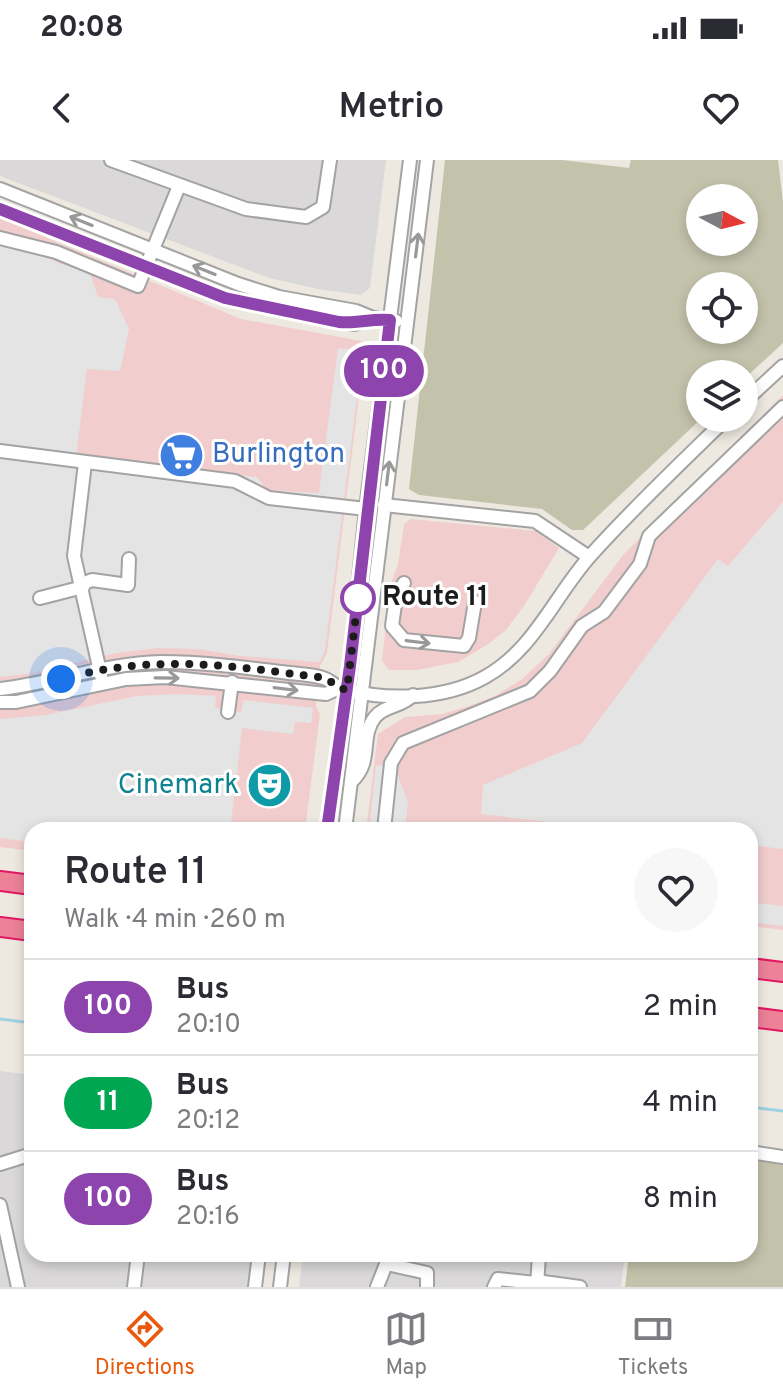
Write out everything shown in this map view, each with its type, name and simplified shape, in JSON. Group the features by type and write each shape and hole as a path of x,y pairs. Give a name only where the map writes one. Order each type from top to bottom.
{"highway":[{"path":"0,881 24,884"},
{"path":"0,927 24,930"},
{"path":"758,969 783,972"},
{"path":"758,1018 783,1021"}],"street":[{"path":"111,160 246,209 306,217 323,207 330,160"},
{"path":"328,822 410,160"},
{"path":"346,822 427,160"},
{"path":"0,238 60,253 138,286 179,186"},
{"path":"0,189 255,290 356,311 373,318 407,322"},
{"path":"0,209 225,298 355,324 373,318"},
{"path":"758,389 783,366"},
{"path":"385,822 391,763 403,743 530,691 550,671 582,626 604,612 640,564 649,536 783,407"},
{"path":"0,691 100,668 158,662 233,666 326,678 343,689 362,692 413,695 453,691 484,678 510,661 528,642 589,557 713,432"},
{"path":"0,451 235,481 269,498 366,509"},
{"path":"85,463 74,556 102,683"},
{"path":"384,505 535,521 589,557"},
{"path":"40,598 92,580 128,585 129,559"},
{"path":"404,583 396,597 392,626 404,640 464,646 469,638 475,602"},
{"path":"0,702 16,702 102,683 165,677 326,694 343,689"},
{"path":"228,712 232,682"},
{"path":"351,782 361,773 374,718 382,710 402,704 413,695"},
{"path":"758,1153 783,1157"},
{"path":"0,1164 24,1156"},
{"path":"0,1205 18,1287"},
{"path":"134,1287 137,1262"},
{"path":"255,1287 258,1262"},
{"path":"280,1287 283,1262"},
{"path":"377,1287 387,1262"},
{"path":"396,1262 427,1273 427,1287"},
{"path":"536,1284 538,1262"},
{"path":"494,1287 498,1279 580,1287"}],"shaded area":[{"path":"0,160 386,160 370,288 361,295 269,278 0,176"},
{"path":"445,160 562,160 629,168 631,160 778,160 783,202 783,343 758,366 758,360 686,360 687,432 583,530 572,530 542,509 419,495 409,489"},
{"path":"0,218 241,319 362,341 365,349 327,653 320,666 316,706 320,714 306,822 24,822 24,850 0,847"},
{"path":"0,237 61,264 90,273 98,297 115,299 129,329 120,371 87,369 76,457 257,477 267,490 319,493 338,348 363,351 325,650 320,662 240,656 198,649 158,648 116,653 33,673 0,677"},
{"path":"783,395 783,930 758,927 758,822 367,822 378,734 405,717 442,714 497,695 522,679 549,654 623,555 746,432 758,432 758,420"},
{"path":"783,502 783,849 758,846 758,822 550,822 481,814 483,785 582,743 718,559 728,566"},
{"path":"411,519 536,531 559,548 524,606 506,630 487,645 458,662 417,670 389,670 382,661 390,586 398,564 404,524"},
{"path":"137,696 216,696 215,708 241,712 244,700 313,708 311,723 295,722 293,734 242,728 231,822 24,822 24,841 0,838 0,719 46,715"},
{"path":"376,765 395,768 408,802 406,822 370,822"},
{"path":"758,903 783,906 783,926 758,923"},
{"path":"0,1071 24,1074 24,1262 264,1262 261,1287 0,1287"},
{"path":"758,1159 783,1163 783,1287 625,1287 628,1262 758,1262"},
{"path":"302,1262 624,1262 621,1287 299,1287"}],"waterway":[{"path":"0,1019 24,1022"},
{"path":"758,1108 783,1111"}],"bus line":[{"name":"100","path":"0,209 225,298 339,322 355,324 373,318 390,320 350,666 328,822"}],"place":[{"name":"Burlington","path":"181,455"},
{"name":"Route 11","path":"358,598"},
{"name":"Cinemark","path":"270,786"}],"route":[{"path":"61,679 100,668 158,662 190,663 326,678 347,690 358,598"}]}
